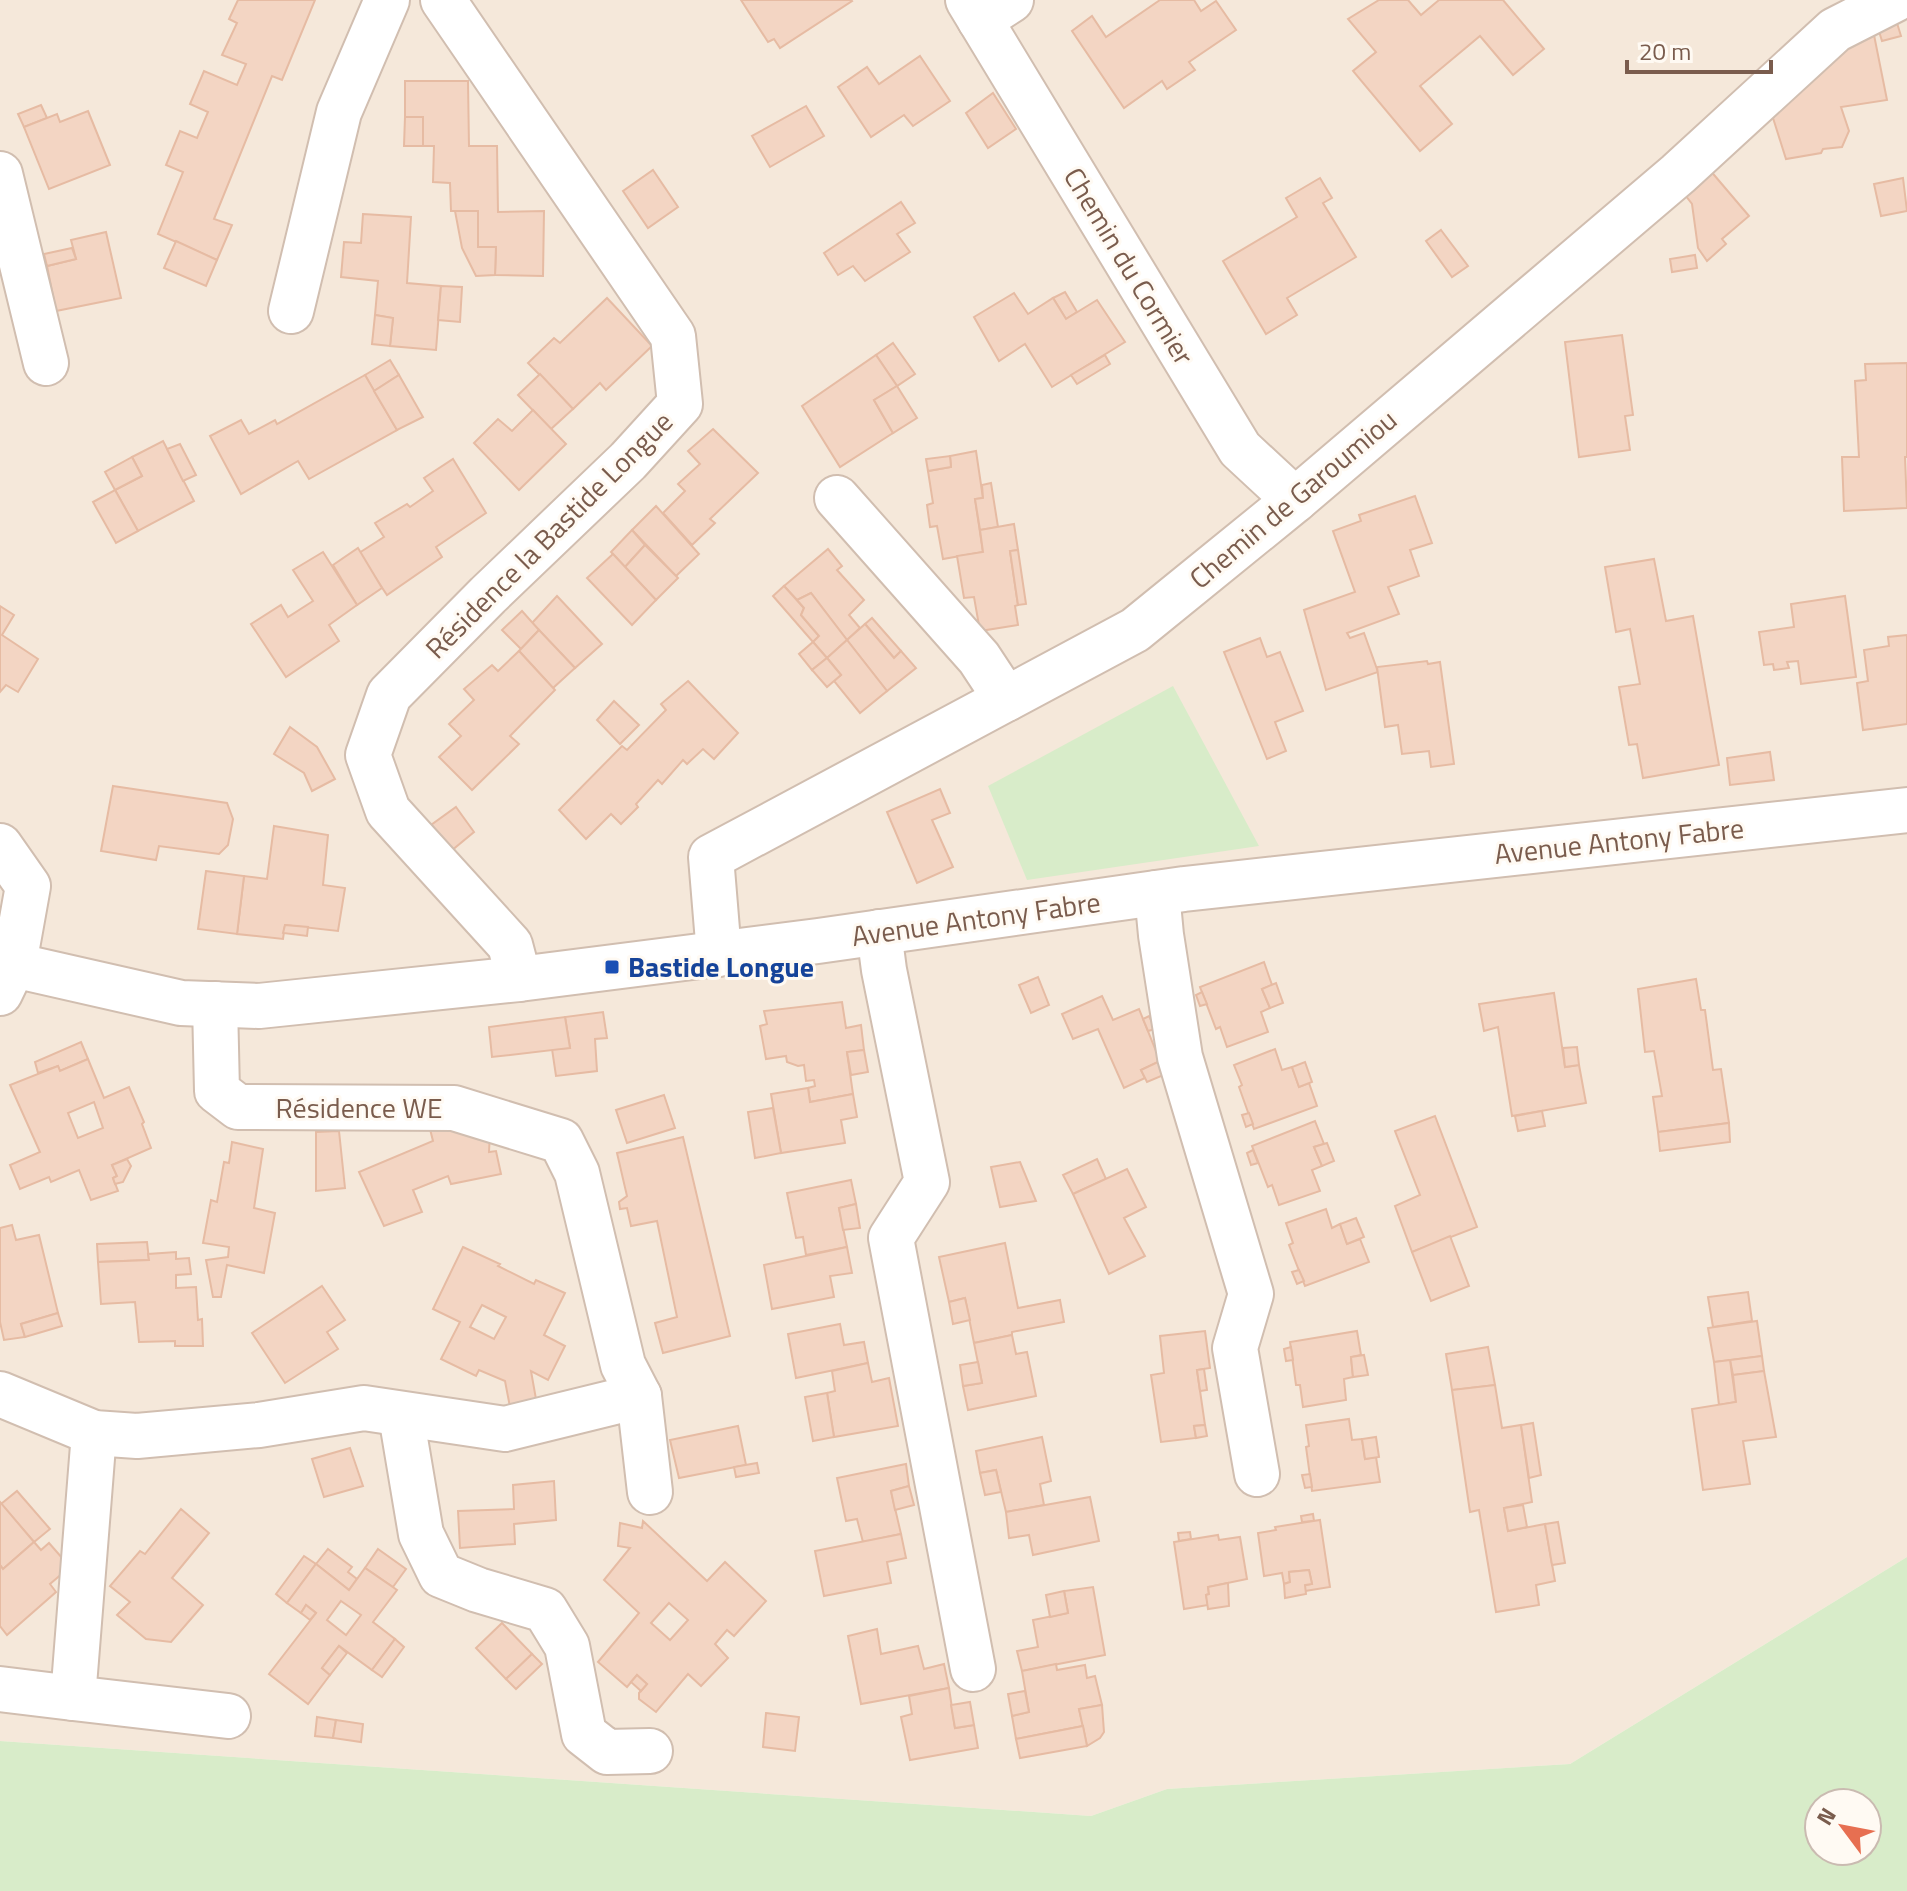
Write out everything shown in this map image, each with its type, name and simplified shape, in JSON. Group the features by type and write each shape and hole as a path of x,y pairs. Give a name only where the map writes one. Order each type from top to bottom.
{"street":[{"path":"291,311 339,112 387,0"},
{"name":"Résidence la Bastide Longue","path":"443,0 673,336 680,404 628,461 389,695 368,755 388,811 510,945 519,979"},
{"name":"Chemin de Garoumiou","path":"719,954 711,857 1135,630 1295,500 1678,174 1835,30 1894,0"},
{"name":"Chemin du Cormier","path":"986,7 1240,449 1295,500"},
{"path":"0,174 46,363"},
{"path":"837,498 979,658 1006,699"},
{"name":"Avenue Antony Fabre","path":"5,973 181,1003 259,1006 719,954 1157,893 1907,810"},
{"path":"0,846 28,886 5,973"},
{"path":"1157,893 1180,1057 1251,1294 1235,1348 1257,1474"},
{"path":"879,932 927,1182 891,1238 973,1669"},
{"name":"Résidence WE","path":"215,1004 217,1091 238,1107 454,1108 561,1141 577,1173 623,1365 639,1396 650,1492"},
{"path":"0,1394 94,1433 137,1436 259,1425 364,1408 505,1429 639,1396"},
{"path":"401,1415 421,1534 441,1575 478,1590 545,1610 567,1646 584,1734 607,1752 650,1751"},
{"path":"73,1698 94,1433"},
{"path":"0,1689 228,1716"}],"shaded area":[{"path":"0,0 1907,0 1907,1557 1570,1764 1167,1789 1091,1816 0,1741"}],"green space":[{"path":"1173,686 1259,846 1027,880 988,786"},
{"path":"1907,1557 1907,1891 0,1891 0,1741 1091,1816 1167,1789 1570,1764"}],"building":[{"path":"238,0 315,0 282,80 272,76 214,219 232,225 217,260 158,234 183,172 166,165 180,131 197,138 208,112 190,104 204,71 237,85 246,64 222,55 237,23 229,19"},
{"path":"741,0 852,1 780,48 774,39 768,42"},
{"path":"1160,0 1194,0 1201,11 1216,1 1236,30 1189,62 1195,70 1167,89 1162,81 1124,108 1072,31 1092,16 1106,37"},
{"path":"1379,0 1408,0 1421,15 1439,0 1503,0 1544,49 1513,75 1480,36 1420,86 1452,124 1420,151 1353,71 1376,52 1348,19"},
{"path":"1897,23 1901,36 1882,41 1878,28"},
{"path":"1873,30 1887,100 1841,107 1849,131 1842,147 1786,159 1773,118 1794,90 1824,61"},
{"path":"920,56 950,101 913,126 904,115 871,137 838,87 867,67 879,84"},
{"path":"405,81 468,81 469,146 497,146 498,212 544,211 543,276 495,275 496,247 478,247 478,211 451,211 450,183 433,182 434,146 423,146 423,117 405,117"},
{"path":"993,93 1016,129 988,148 966,113"},
{"path":"41,105 47,118 24,127 18,114"},
{"path":"806,106 824,136 770,167 752,136"},
{"path":"88,111 110,165 49,189 24,127 57,114 60,122"},
{"path":"405,117 423,117 423,146 404,146"},
{"path":"1709,169 1749,216 1722,239 1726,244 1707,261 1698,248 1692,204 1682,191"},
{"path":"653,170 678,207 648,228 623,191"},
{"path":"1320,178 1332,198 1323,203 1356,257 1287,298 1297,315 1266,334 1223,261 1297,217 1286,198"},
{"path":"1903,178 1907,211 1881,216 1874,184"},
{"path":"901,202 915,223 897,234 910,252 865,281 853,266 838,275 824,253"},
{"path":"455,211 478,211 478,247 496,247 495,275 476,276 462,248"},
{"path":"363,214 411,217 407,283 441,286 436,350 390,346 393,318 375,315 378,281 341,277 344,242 361,243"},
{"path":"1441,230 1468,266 1452,277 1426,241"},
{"path":"106,232 121,298 56,311 47,266 76,259 71,240"},
{"path":"176,241 217,260 206,286 164,268"},
{"path":"72,248 76,259 47,266 44,254"},
{"path":"1695,255 1697,268 1672,272 1670,259"},
{"path":"441,286 462,287 460,322 438,320"},
{"path":"1065,292 1077,312 1066,319 1053,298"},
{"path":"1014,293 1028,314 1053,298 1066,319 1097,300 1125,342 1052,387 1025,344 999,361 974,317"},
{"path":"607,298 652,346 606,390 600,383 573,409 528,363 554,338 560,343"},
{"path":"375,315 393,318 390,346 372,344"},
{"path":"1622,335 1633,415 1625,416 1630,450 1579,457 1565,342"},
{"path":"893,343 915,374 897,386 876,355"},
{"path":"876,355 897,386 874,400 893,433 840,467 802,406"},
{"path":"1105,355 1110,364 1077,384 1071,375"},
{"path":"390,360 399,375 374,391 365,375"},
{"path":"1907,363 1907,508 1844,511 1842,457 1859,457 1855,381 1866,380 1865,364"},
{"path":"540,374 573,409 551,429 518,395"},
{"path":"365,375 397,430 309,479 298,461 241,494 210,436 241,420 249,434 275,420 277,424"},
{"path":"399,375 423,417 397,430 374,391"},
{"path":"897,386 917,418 893,433 874,400"},
{"path":"533,410 566,444 519,490 474,443 498,419 512,431"},
{"path":"713,429 758,473 710,519 715,523 692,545 663,513 685,491 678,484 700,464 688,451"},
{"path":"163,441 194,501 138,531 115,490 142,476 132,457"},
{"path":"180,444 196,475 183,481 167,449"},
{"path":"976,451 983,498 975,499 983,552 943,559 937,526 930,527 927,505 933,503 928,471 951,467 950,456"},
{"path":"950,456 951,467 928,471 926,459"},
{"path":"132,457 142,476 115,490 105,472"},
{"path":"453,459 486,513 436,547 442,557 387,595 359,553 384,537 375,523 407,504 410,507 433,491 424,478"},
{"path":"991,483 998,527 980,530 975,499 983,498 982,485"},
{"path":"115,490 138,531 116,543 93,502"},
{"path":"1415,496 1432,543 1410,550 1419,576 1388,587 1399,614 1347,633 1350,638 1364,633 1378,672 1326,690 1304,610 1355,592 1333,531 1361,521 1359,515"},
{"path":"656,506 699,554 676,576 632,530"},
{"path":"1014,524 1018,550 1010,551 1018,625 980,631 974,597 964,598 957,556 983,552 980,530"},
{"path":"632,530 645,545 625,567 611,552"},
{"path":"645,545 678,578 656,600 625,567"},
{"path":"358,548 382,588 357,605 333,565"},
{"path":"828,549 842,566 837,570 864,600 849,615 860,628 847,640 811,593 797,600 784,586"},
{"path":"1018,550 1026,604 1018,605 1010,551"},
{"path":"323,552 357,605 329,625 339,641 286,677 251,624 281,605 288,617 313,601 293,570"},
{"path":"613,554 656,600 632,625 587,578"},
{"path":"1654,559 1666,621 1693,616 1719,765 1643,778 1637,744 1629,745 1619,687 1640,684 1630,629 1616,632 1605,567"},
{"path":"784,586 804,608 801,615 819,636 813,642 773,596"},
{"path":"811,593 847,640 827,658 813,642 819,636 801,615 804,608 797,600"},
{"path":"557,596 602,644 575,668 532,623"},
{"path":"1845,596 1856,677 1801,684 1798,661 1787,662 1789,668 1774,670 1773,664 1764,665 1759,632 1794,627 1791,604"},
{"path":"0,606 14,615 2,635 38,659 18,692 6,685 0,692"},
{"path":"522,611 539,630 521,649 502,630"},
{"path":"872,618 901,651 894,658 865,624"},
{"path":"865,624 894,658 901,651 916,668 887,691 847,640"},
{"path":"539,630 575,668 553,688 519,651"},
{"path":"1907,635 1907,724 1863,730 1857,683 1868,681 1864,650 1889,646 1888,637"},
{"path":"1260,638 1267,657 1280,652 1303,711 1275,722 1286,751 1267,759 1224,652"},
{"path":"847,640 887,691 860,713 834,681 841,675 827,658"},
{"path":"813,642 827,658 812,670 799,654"},
{"path":"519,651 555,690 510,736 519,744 472,790 439,757 461,736 449,724 474,700 464,689 492,665 498,671"},
{"path":"827,658 841,675 827,687 812,670"},
{"path":"1427,661 1428,664 1440,662 1454,764 1431,767 1429,751 1402,754 1398,725 1385,727 1377,667"},
{"path":"688,681 738,733 714,759 703,749 687,764 683,760 662,784 658,780 621,824 611,814 586,839 559,810 622,746 627,750 666,710 661,704"},
{"path":"614,701 639,725 620,744 597,720"},
{"path":"290,727 317,747 335,779 312,791 304,773 274,754"},
{"path":"1770,752 1774,780 1730,785 1727,758"},
{"path":"113,786 227,803 233,819 228,845 219,854 159,846 156,860 101,851"},
{"path":"940,789 950,813 932,820 953,867 917,883 887,812"},
{"path":"456,807 474,832 451,851 431,825"},
{"path":"274,826 328,835 323,885 345,888 338,931 285,925 283,939 237,934 244,876 267,879"},
{"path":"206,871 244,876 237,934 198,929"},
{"path":"285,925 308,927 307,936 283,933"},
{"path":"1264,962 1272,985 1262,989 1270,1008 1261,1012 1268,1032 1227,1047 1220,1027 1216,1029 1200,987"},
{"path":"1038,977 1049,1005 1031,1013 1019,985"},
{"path":"1696,979 1701,1010 1705,1010 1713,1070 1721,1069 1729,1123 1658,1132 1653,1097 1662,1096 1654,1051 1645,1052 1638,989"},
{"path":"1276,983 1283,1003 1270,1008 1262,989"},
{"path":"1202,992 1207,1004 1200,1006 1196,995"},
{"path":"1554,993 1565,1067 1579,1065 1586,1103 1512,1116 1498,1027 1484,1031 1479,1004"},
{"path":"1102,996 1113,1020 1139,1009 1160,1061 1141,1070 1145,1078 1124,1088 1098,1029 1073,1039 1062,1014"},
{"path":"842,1002 846,1028 861,1025 864,1050 847,1052 853,1094 810,1102 808,1088 815,1086 814,1080 806,1081 804,1065 787,1062 786,1056 766,1059 760,1026 767,1024 764,1011"},
{"path":"603,1012 607,1038 595,1039 597,1071 556,1076 552,1049 570,1048 565,1017"},
{"path":"1149,1016 1155,1029 1148,1031 1143,1019"},
{"path":"565,1017 570,1048 492,1057 489,1027"},
{"path":"81,1042 88,1059 60,1071 58,1066 38,1073 35,1062"},
{"path":"1577,1047 1579,1065 1565,1067 1563,1048"},
{"path":"1275,1049 1282,1070 1292,1067 1299,1087 1309,1083 1317,1106 1254,1129 1234,1065"},
{"path":"864,1050 868,1072 851,1075 847,1052"},
{"path":"88,1059 104,1098 129,1087 151,1148 112,1165 118,1191 91,1200 79,1170 51,1182 49,1177 20,1189 10,1165 40,1152 10,1085 58,1066 60,1071","holes":["94,1102 103,1128 78,1138 68,1113"]},
{"path":"1160,1061 1166,1074 1147,1082 1141,1070"},
{"path":"1305,1062 1312,1082 1299,1087 1292,1067"},
{"path":"808,1088 810,1102 853,1094 857,1117 841,1120 845,1143 781,1153 771,1094"},
{"path":"664,1095 675,1128 627,1143 616,1110"},
{"path":"773,1108 781,1153 755,1158 748,1112"},
{"path":"1542,1111 1545,1126 1518,1131 1515,1116"},
{"path":"1249,1113 1253,1124 1246,1127 1242,1115"},
{"path":"1435,1116 1477,1227 1412,1252 1395,1206 1420,1195 1395,1131"},
{"path":"1315,1121 1324,1144 1314,1147 1322,1166 1312,1170 1320,1191 1279,1205 1272,1185 1268,1187 1252,1146"},
{"path":"1729,1123 1730,1142 1660,1151 1658,1132"},
{"path":"430,1129 490,1133 489,1152 496,1151 501,1174 451,1184 448,1176 413,1190 422,1212 384,1226 359,1172 433,1141"},
{"path":"339,1131 345,1188 316,1191 316,1132"},
{"path":"683,1137 730,1336 663,1353 655,1323 677,1317 657,1221 631,1226 627,1208 620,1209 619,1202 627,1196 617,1153"},
{"path":"232,1142 263,1149 254,1208 275,1213 264,1273 227,1265 221,1297 213,1297 206,1260 228,1257 229,1247 203,1243 211,1200 217,1202 224,1162 229,1163"},
{"path":"1327,1143 1334,1161 1322,1166 1314,1147"},
{"path":"1253,1150 1258,1163 1251,1165 1247,1153"},
{"path":"127,1159 131,1166 123,1182 115,1184 113,1178 117,1176 112,1165"},
{"path":"1097,1159 1106,1179 1073,1194 1063,1175"},
{"path":"1020,1162 1036,1201 1000,1207 991,1167"},
{"path":"1127,1169 1146,1207 1124,1218 1145,1256 1109,1274 1073,1194"},
{"path":"851,1180 856,1204 839,1208 847,1247 806,1255 803,1237 796,1238 787,1193"},
{"path":"856,1204 860,1228 843,1230 839,1208"},
{"path":"1326,1209 1332,1228 1340,1224 1347,1244 1360,1239 1369,1262 1305,1286 1289,1245 1293,1243 1286,1223"},
{"path":"1356,1218 1364,1237 1347,1244 1340,1224"},
{"path":"12,1225 16,1240 39,1235 58,1313 21,1324 25,1337 4,1340 0,1322 0,1228"},
{"path":"1450,1236 1469,1286 1431,1301 1412,1252"},
{"path":"147,1242 149,1260 98,1262 97,1244"},
{"path":"1005,1243 1018,1308 1060,1300 1064,1322 974,1343 965,1298 949,1302 939,1257"},
{"path":"463,1247 534,1284 536,1280 565,1293 544,1335 565,1346 548,1380 531,1371 536,1399 510,1407 505,1381 479,1370 476,1376 441,1359 460,1322 433,1309","holes":["482,1305 506,1317 494,1339 470,1327"]},
{"path":"847,1247 852,1273 830,1276 834,1297 772,1309 764,1265"},
{"path":"176,1252 176,1259 189,1258 191,1274 176,1275 176,1288 196,1287 203,1346 175,1346 175,1341 139,1342 135,1302 101,1304 98,1262 149,1260 148,1254"},
{"path":"1299,1270 1304,1281 1297,1284 1292,1272"},
{"path":"322,1286 345,1320 327,1332 338,1349 285,1383 252,1333"},
{"path":"1748,1292 1752,1321 1713,1327 1708,1297"},
{"path":"965,1298 970,1320 953,1324 949,1302"},
{"path":"58,1313 62,1326 25,1337 21,1324"},
{"path":"1757,1321 1762,1356 1714,1362 1708,1328"},
{"path":"840,1324 844,1345 864,1342 868,1363 796,1378 788,1334"},
{"path":"1205,1331 1210,1368 1197,1370 1205,1425 1194,1426 1196,1438 1161,1442 1151,1375 1164,1373 1160,1336"},
{"path":"1357,1331 1361,1355 1351,1357 1353,1377 1344,1379 1346,1400 1303,1407 1300,1385 1296,1385 1290,1342"},
{"path":"1012,1335 1016,1354 1027,1352 1036,1396 968,1410 963,1386 982,1383 974,1343"},
{"path":"1291,1347 1293,1360 1286,1361 1284,1349"},
{"path":"1488,1347 1495,1385 1452,1390 1446,1354"},
{"path":"1364,1355 1368,1375 1353,1377 1351,1357"},
{"path":"1762,1356 1764,1371 1733,1375 1730,1360"},
{"path":"1730,1360 1736,1402 1719,1405 1714,1362"},
{"path":"978,1362 982,1383 963,1386 960,1365"},
{"path":"868,1363 872,1382 889,1378 898,1426 834,1437 827,1393 835,1391 832,1371"},
{"path":"1204,1369 1207,1390 1200,1391 1197,1370"},
{"path":"1764,1371 1776,1437 1743,1441 1750,1484 1703,1490 1692,1409 1736,1402 1733,1375"},
{"path":"1495,1385 1502,1428 1521,1425 1532,1502 1504,1508 1508,1531 1545,1524 1555,1581 1536,1585 1539,1605 1496,1612 1479,1510 1470,1512 1452,1390"},
{"path":"827,1393 834,1437 813,1441 805,1397"},
{"path":"1349,1419 1352,1440 1362,1439 1365,1459 1376,1457 1380,1482 1312,1491 1306,1425"},
{"path":"1533,1423 1541,1475 1529,1478 1521,1425"},
{"path":"1205,1425 1207,1436 1196,1438 1194,1426"},
{"path":"738,1426 746,1465 679,1478 670,1440"},
{"path":"1042,1437 1051,1481 1040,1484 1044,1505 1006,1512 996,1470 980,1473 976,1451"},
{"path":"1376,1437 1379,1457 1365,1459 1362,1439"},
{"path":"350,1448 363,1486 324,1497 312,1459"},
{"path":"757,1463 759,1473 736,1477 734,1467"},
{"path":"906,1464 909,1486 891,1491 901,1534 863,1542 857,1519 846,1521 837,1478"},
{"path":"996,1470 1001,1492 985,1495 980,1473"},
{"path":"1310,1474 1312,1487 1305,1488 1302,1475"},
{"path":"554,1481 556,1520 514,1524 515,1544 460,1548 458,1511 514,1509 513,1485"},
{"path":"909,1486 914,1505 895,1510 891,1491"},
{"path":"17,1491 50,1529 34,1542 1,1504"},
{"path":"1090,1497 1099,1541 1033,1555 1029,1535 1009,1538 1006,1512"},
{"path":"0,1502 34,1542 3,1569 0,1565"},
{"path":"1523,1505 1527,1527 1508,1531 1504,1508"},
{"path":"181,1509 209,1533 172,1578 203,1605 171,1642 146,1639 117,1615 130,1602 110,1586 140,1551 145,1554"},
{"path":"1313,1514 1314,1521 1302,1522 1301,1516"},
{"path":"1320,1520 1330,1587 1305,1591 1305,1585 1312,1584 1309,1570 1289,1572 1290,1582 1284,1584 1282,1573 1264,1576 1258,1533"},
{"path":"643,1521 707,1581 725,1562 766,1601 734,1636 727,1630 715,1644 728,1658 701,1686 688,1674 656,1712 639,1699 639,1693 647,1684 637,1675 627,1687 598,1662 639,1613 604,1580 630,1548 618,1546 620,1523 642,1528","holes":["669,1603 688,1620 670,1640 651,1623"]},
{"path":"1558,1522 1565,1563 1552,1565 1545,1524"},
{"path":"1190,1532 1191,1539 1179,1541 1178,1533"},
{"path":"901,1534 906,1558 887,1562 891,1583 824,1596 815,1551"},
{"path":"1218,1535 1219,1540 1240,1537 1247,1579 1208,1587 1208,1605 1184,1609 1174,1542"},
{"path":"34,1542 41,1550 49,1543 70,1567 50,1584 56,1592 7,1635 0,1626 0,1565 3,1569"},
{"path":"328,1549 352,1567 348,1572 357,1579 349,1590 316,1564"},
{"path":"378,1549 406,1569 393,1587 365,1568"},
{"path":"304,1556 316,1564 287,1603 276,1594"},
{"path":"316,1564 349,1590 365,1568 397,1590 373,1622 395,1639 372,1670 339,1646 322,1668 330,1675 308,1704 269,1674 316,1613 306,1605 301,1613 287,1603","holes":["341,1601 361,1615 346,1635 327,1620"]},
{"path":"1309,1570 1312,1584 1305,1585 1306,1594 1285,1598 1284,1584 1290,1582 1289,1572"},
{"path":"1228,1583 1229,1606 1208,1609 1208,1587"},
{"path":"1093,1587 1105,1655 1022,1671 1017,1651 1038,1647 1033,1620 1068,1613 1064,1591"},
{"path":"1064,1591 1068,1613 1050,1617 1046,1595"},
{"path":"306,1605 316,1613 310,1620 301,1613"},
{"path":"502,1623 532,1654 506,1679 476,1648"},
{"path":"877,1629 881,1654 918,1646 924,1669 944,1664 949,1688 861,1704 848,1636"},
{"path":"395,1639 404,1647 382,1677 372,1670"},
{"path":"339,1646 347,1653 330,1675 322,1668"},
{"path":"532,1654 542,1664 516,1689 506,1679"},
{"path":"1056,1664 1057,1670 1085,1665 1087,1678 1095,1676 1102,1705 1079,1709 1083,1726 1016,1739 1012,1716 1029,1712 1022,1671"},
{"path":"637,1675 647,1684 641,1691 631,1682"},
{"path":"949,1688 955,1728 974,1725 978,1748 910,1760 901,1717 912,1714 909,1696"},
{"path":"1025,1691 1029,1712 1012,1716 1008,1694"},
{"path":"970,1702 974,1725 955,1728 951,1705"},
{"path":"1102,1705 1104,1732 1087,1746 1079,1709"},
{"path":"766,1713 799,1717 795,1751 763,1747"},
{"path":"317,1717 336,1720 333,1738 315,1736"},
{"path":"336,1720 363,1724 361,1742 333,1738"},
{"path":"1083,1726 1087,1746 1020,1758 1016,1739"}],"place":[{"name":"Bastide Longue","path":"612,967"}]}
